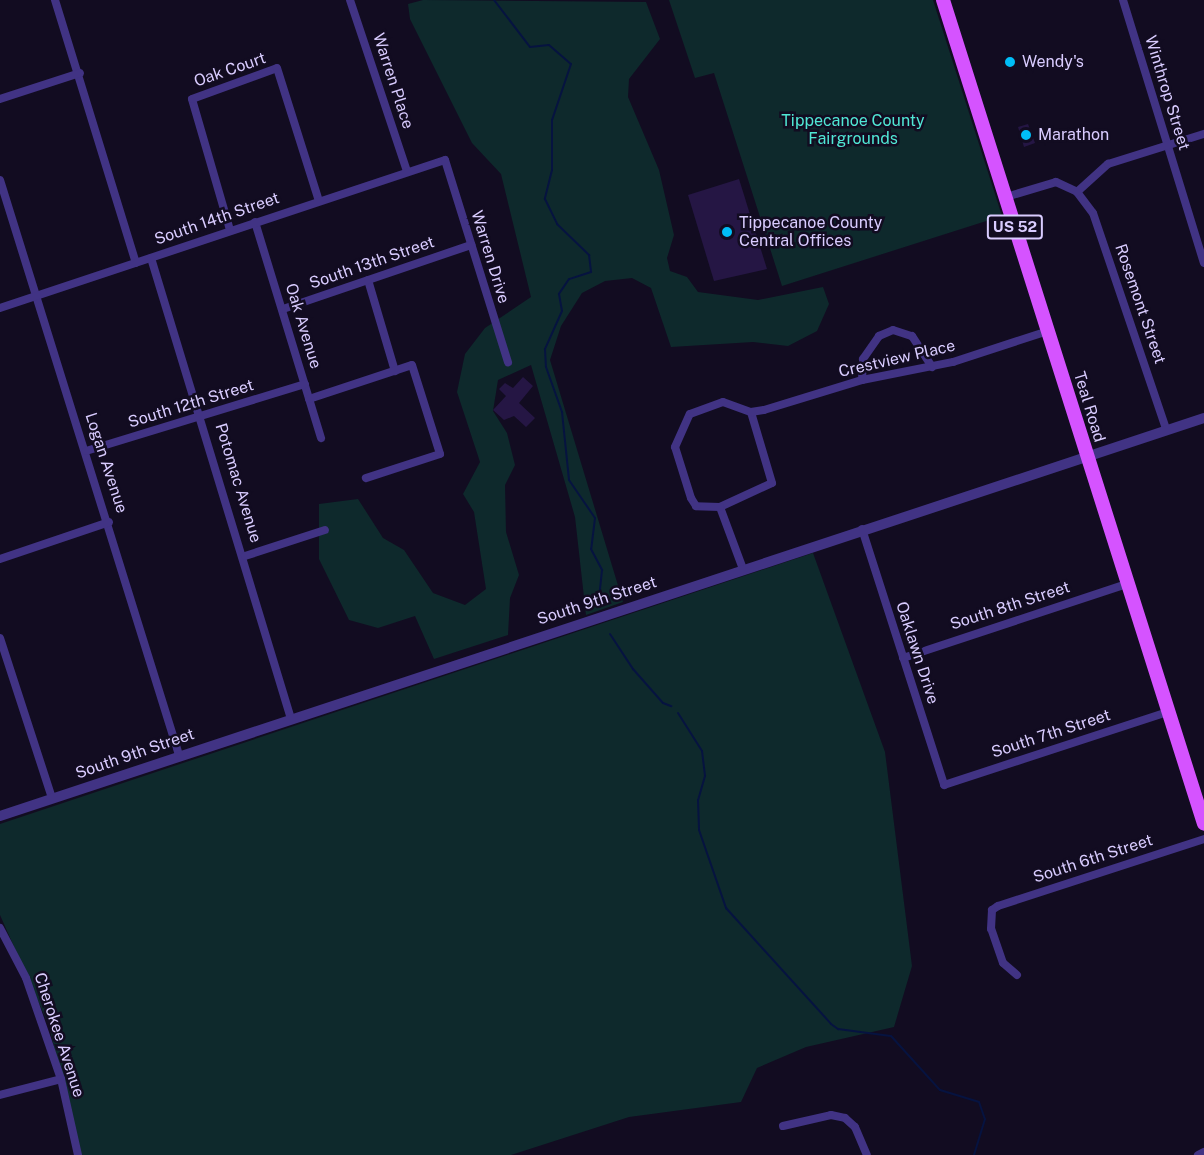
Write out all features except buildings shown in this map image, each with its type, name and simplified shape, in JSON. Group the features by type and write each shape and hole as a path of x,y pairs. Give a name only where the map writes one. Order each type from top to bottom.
{"main road":[{"name":"Teal Road","path":"943,0 1204,824"}],"street":[{"path":"55,0 80,73 136,263"},
{"name":"Warren Place","path":"350,0 406,171"},
{"name":"Winthrop Street","path":"1123,0 1204,263"},
{"name":"Oak Court","path":"230,230 192,99 277,68 318,201"},
{"path":"0,99 80,73"},
{"path":"1005,197 1056,182 1077,192 1108,164 1204,134"},
{"name":"South 14th Street","path":"0,308 406,171 445,160"},
{"name":"Warren Drive","path":"445,160 508,362"},
{"name":"Logan Avenue","path":"0,180 109,522 179,755"},
{"name":"Rosemont Street","path":"1077,192 1093,213 1166,429"},
{"name":"Oak Avenue","path":"255,222 321,438"},
{"name":"South 13th Street","path":"283,309 471,245"},
{"name":"Potomac Avenue","path":"150,258 245,556 291,718"},
{"path":"368,280 395,371"},
{"path":"862,380 863,360 879,336 893,330 912,336 932,367"},
{"name":"Crestview Place","path":"720,507 696,506 691,498 675,447 676,436 690,414 712,403 751,412 862,380 932,367 1048,331"},
{"path":"309,399 412,365 440,454 366,478"},
{"name":"South 12th Street","path":"86,451 305,384"},
{"path":"743,569 720,507 772,483 751,412"},
{"name":"South 9th Street","path":"0,816 862,529 1204,418"},
{"path":"0,559 109,522"},
{"name":"Oaklawn Drive","path":"862,529 944,785"},
{"path":"245,556 325,531"},
{"name":"South 8th Street","path":"903,658 1127,584"},
{"path":"0,639 52,798"},
{"name":"South 7th Street","path":"944,785 1168,712"},
{"name":"South 6th Street","path":"1017,975 998,953 991,929 992,910 1204,839"},
{"name":"Cherokee Avenue","path":"0,928 26,978 61,1079 78,1155"},
{"path":"0,1095 61,1079"},
{"path":"783,1126 831,1115 845,1118 855,1127 867,1155"},
{"path":"1198,1155 1204,1152"}],"green space":[{"path":"423,0 646,2 660,39 629,79 628,97 659,170 674,235 667,258 670,271 687,277 698,292 758,300 823,287 829,304 817,331 788,346 753,342 671,347 651,288 632,278 605,281 582,293 561,326 550,360 623,602 586,615 575,517 531,365 498,380 493,411 507,433 515,465 505,485 506,532 519,575 510,598 508,635 434,659 415,616 378,628 349,620 319,559 319,504 358,499 383,538 404,550 433,593 465,605 486,589 474,512 463,494 480,462 457,392 465,354 485,328 531,297 501,174 472,143 410,19 408,4"},
{"name":"Tippecanoe County Fairgrounds","path":"669,0 933,0 1002,216 782,286 714,73 695,78"},
{"path":"813,553 885,752 912,966 894,1027 806,1047 757,1068 741,1102 629,1117 511,1155 80,1155 49,1026 0,915 0,824"}],"waterway":[{"path":"494,0 530,47 549,45 571,64 552,120 552,170 545,199 557,224 589,255 591,272 569,279 559,294 562,311 545,349 546,367 562,412 569,480 595,518 591,549 602,570 599,601"},
{"path":"610,634 633,669 663,703 671,706"},
{"path":"678,713 702,751 705,776 698,800 699,830 726,908 831,1024 838,1029 891,1036 940,1090 979,1102 985,1119 974,1155"}],"place":[{"name":"Wendy's","path":"1010,62"},
{"name":"Marathon","path":"1026,135"},
{"name":"Tippecanoe County Central Offices","path":"727,232"}]}
